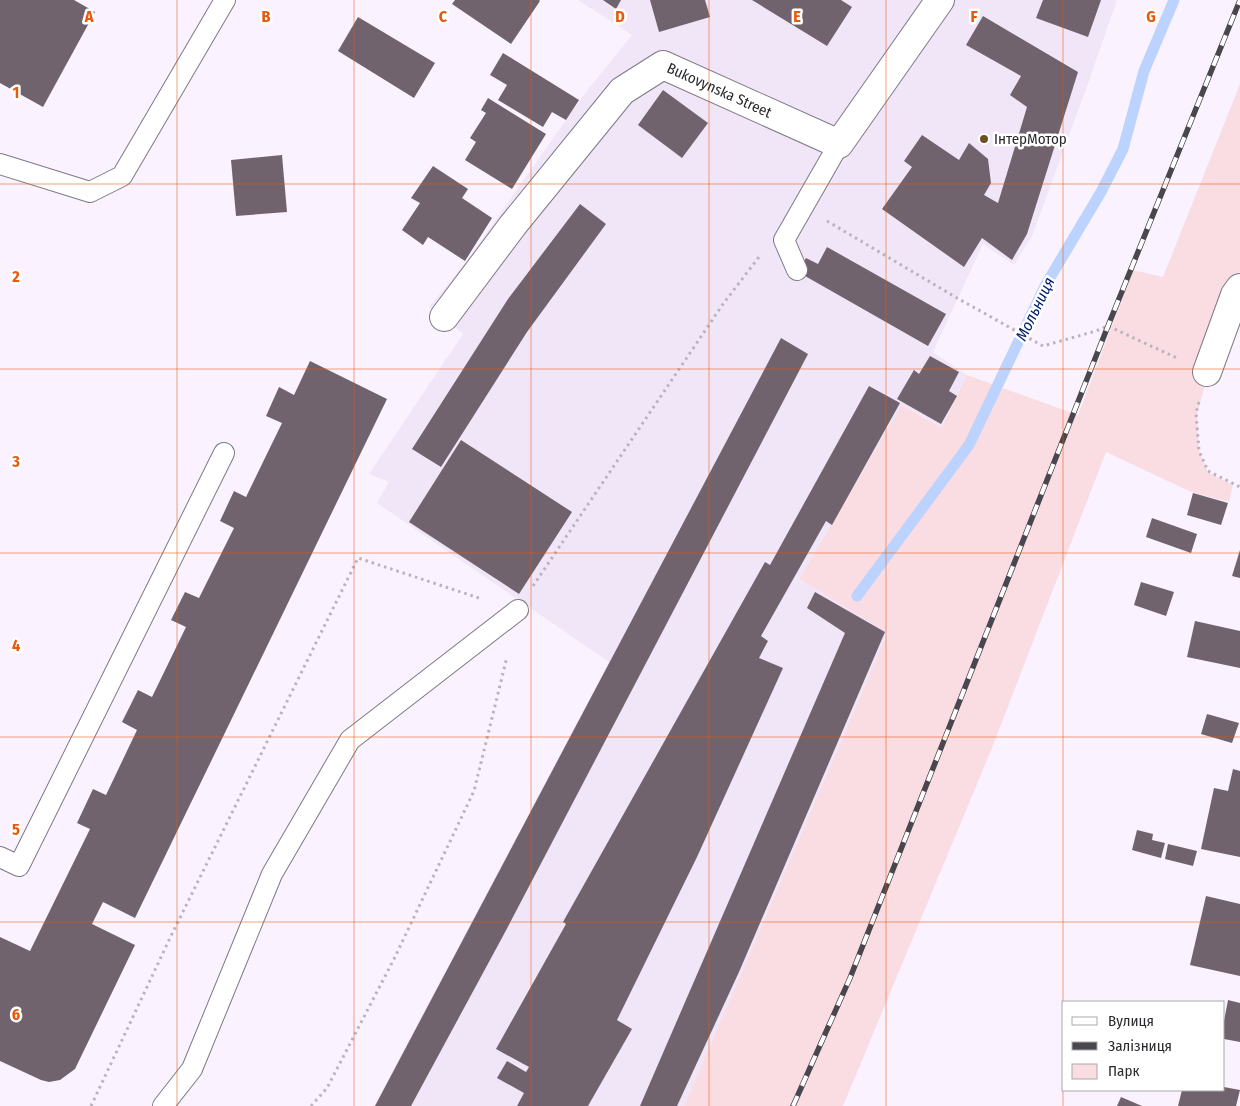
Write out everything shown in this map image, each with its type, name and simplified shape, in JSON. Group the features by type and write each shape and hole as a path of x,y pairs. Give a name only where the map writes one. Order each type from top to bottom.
{"street":[{"path":"839,144 940,0"},
{"name":"Bukovynska Street","path":"444,317 513,225 622,90 663,65 839,144"},
{"path":"1207,372 1235,295 1240,288"}],"lane":[{"path":"0,164 90,192 122,176 225,0"},
{"path":"797,270 784,240 839,144"},
{"path":"0,857 19,866 224,453"},
{"path":"163,1106 192,1069 272,874 350,740 518,610"}],"path":[{"path":"803,207 1043,346 1108,326 1207,372 1196,413 1199,450 1208,472 1240,486"},
{"path":"311,1106 327,1088 390,968 474,791 518,610 557,549 723,304 760,257 784,240"},
{"path":"91,1106 175,929 358,558 518,610"}],"shaded area":[{"path":"578,0 1117,0 1032,236 1014,265 983,244 933,352 967,375 941,428 903,405 799,579 889,633 684,1106 374,1106 609,662 377,503 389,482 369,474 463,334 429,307 466,262 582,97 632,35"}],"green space":[{"path":"1240,84 1240,271 1225,293 1208,374 1197,414 1199,451 1208,472 1233,485 1229,502 1191,492 1106,452 992,748 843,1106 684,1106 888,633 799,579 902,405 941,428 967,375 1078,415 1133,270 1163,277"}],"building":[{"path":"0,0 74,0 95,12 43,107 0,83"},
{"path":"455,0 540,1 511,44 452,4"},
{"path":"603,0 621,0 616,9"},
{"path":"650,0 705,0 710,17 659,32"},
{"path":"752,0 841,0 852,7 827,46"},
{"path":"1043,0 1101,0 1088,37 1036,18"},
{"path":"983,16 1078,72 1027,234 1012,260 982,238 964,267 882,209 912,167 904,161 922,135 959,160 969,143 988,159 991,183 984,195 998,203 1027,107 1010,95 1021,76 966,45"},
{"path":"358,17 435,63 414,98 338,51"},
{"path":"503,53 579,100 566,120 552,112 543,127 498,100 507,85 490,75"},
{"path":"663,90 708,123 682,158 638,125"},
{"path":"488,98 546,134 512,189 465,160 476,142 470,138 486,113 481,110"},
{"path":"282,155 287,212 236,216 231,160"},
{"path":"433,166 468,189 462,198 492,218 465,261 428,237 423,245 402,230 420,203 411,198"},
{"path":"580,204 606,224 527,332 441,467 412,449 508,299"},
{"path":"827,247 946,314 928,346 798,272 806,258 818,264"},
{"path":"781,338 808,354 503,936 411,1106 375,1106"},
{"path":"930,356 959,372 949,391 957,396 941,424 897,399 914,370 919,374"},
{"path":"310,361 387,399 135,918 103,902 92,924 135,945 75,1069 60,1080 49,1082 41,1080 0,1061 0,937 30,951 90,829 77,823 93,789 106,795 137,730 122,722 138,690 152,697 186,627 171,620 185,592 199,598 234,528 220,521 234,491 246,497 282,423 266,416 279,387 294,395"},
{"path":"869,386 900,403 832,525 826,521 761,636 768,641 759,658 783,668 697,857 617,1020 632,1029 588,1106 517,1106 524,1093 497,1078 507,1061 526,1072 529,1067 496,1049 566,924 563,922 765,562 770,565"},
{"path":"461,440 572,512 519,594 409,522"},
{"path":"1193,493 1228,503 1221,525 1187,515"},
{"path":"1152,518 1197,534 1191,553 1146,537"},
{"path":"1240,550 1240,578 1232,576"},
{"path":"1141,582 1174,592 1166,616 1134,605"},
{"path":"815,592 885,632 739,972 677,1106 640,1106 845,633 807,608"},
{"path":"1195,621 1240,631 1240,668 1187,657"},
{"path":"1207,714 1239,723 1232,743 1201,734"},
{"path":"1233,769 1240,771 1240,857 1201,849 1214,788 1228,791"},
{"path":"1137,830 1153,834 1152,840 1165,843 1161,858 1132,850"},
{"path":"1168,844 1197,851 1193,866 1165,859"},
{"path":"1206,896 1240,904 1240,976 1190,965"},
{"path":"1228,1000 1240,1003 1240,1042 1225,1039 1225,1016"},
{"path":"1225,1087 1240,1090 1236,1106 1178,1106 1182,1091 1225,1091"},
{"path":"1121,1097 1142,1106 1117,1106"}],"waterway":[{"name":"Мольниця","path":"857,596 969,445 1045,286 1101,192 1123,149 1144,71 1174,0"}],"railway":[{"path":"793,1106 850,978 1108,326 1240,0"}],"place":[{"name":"ІнтерМотор","path":"984,139"}]}
